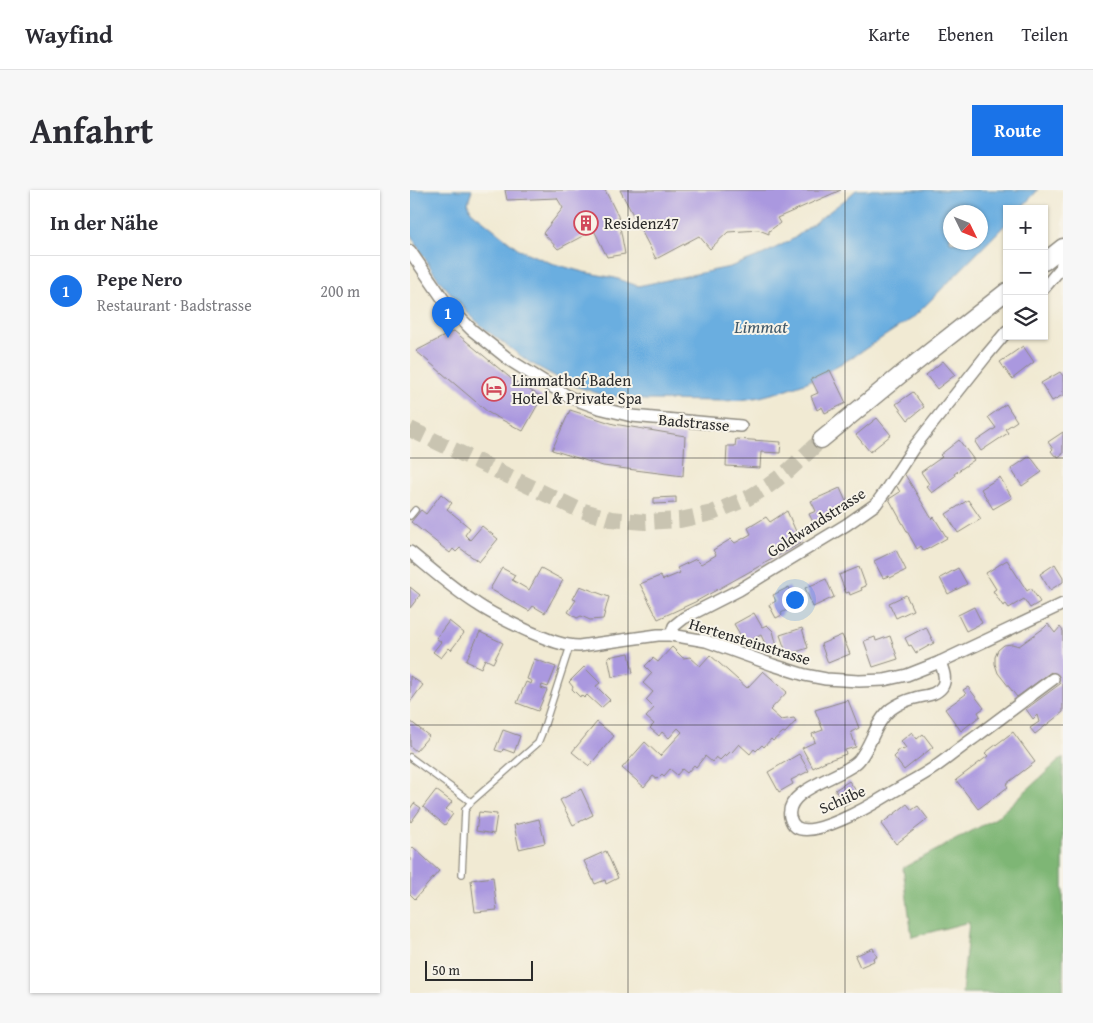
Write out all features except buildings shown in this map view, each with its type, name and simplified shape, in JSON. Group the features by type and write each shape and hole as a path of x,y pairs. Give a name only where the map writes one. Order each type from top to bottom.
{"main road":[{"path":"1048,259 1063,247"},
{"path":"826,436 1003,294"}],"street":[{"name":"Badstrasse","path":"410,251 448,306 472,330 511,361 569,397 599,408 632,416 741,426"},
{"path":"1048,283 1061,268 1063,258"},
{"name":"Goldwandstrasse","path":"671,635 674,626 684,618 739,590 846,525 876,504 914,447 1003,336"},
{"name":"Hertensteinstrasse","path":"410,552 458,591 491,613 558,643 579,646 658,635 671,635 706,641 788,670 826,679 884,680 908,675 940,662 1063,604"},
{"name":"Schiibe","path":"940,662 945,678 944,685 937,693 914,698 895,706 887,712 858,762 810,787 796,799 791,806 789,814 791,822 796,827 806,829 824,826 857,813 934,768 1053,679"}],"lane":[{"path":"410,516 415,510"},
{"path":"462,874 465,810 471,802 538,743 570,646"},
{"path":"410,757 471,802"}],"green space":[{"path":"1063,757 1063,993 962,993 969,922 912,937 903,868 996,818"}],"water":[{"name":"Limmat","path":"410,190 472,190 468,203 471,211 520,250 551,263 615,278 638,286 730,267 764,254 793,239 856,190 1038,190 1024,205 1003,205 1003,227 988,242 988,205 943,205 943,250 980,250 915,316 853,357 807,382 779,392 741,400 645,400 603,395 569,384 529,362 486,330 439,280 410,233"}],"tunnel":[{"path":"410,429 577,509 611,519 645,522 680,520 712,513 748,498 788,471 821,440"}],"place":[{"name":"Residenz47","path":"586,223"},
{"name":"Pepe Nero","path":"448,338"},
{"name":"Limmathof Baden Hotel & Private Spa","path":"494,389"}]}
